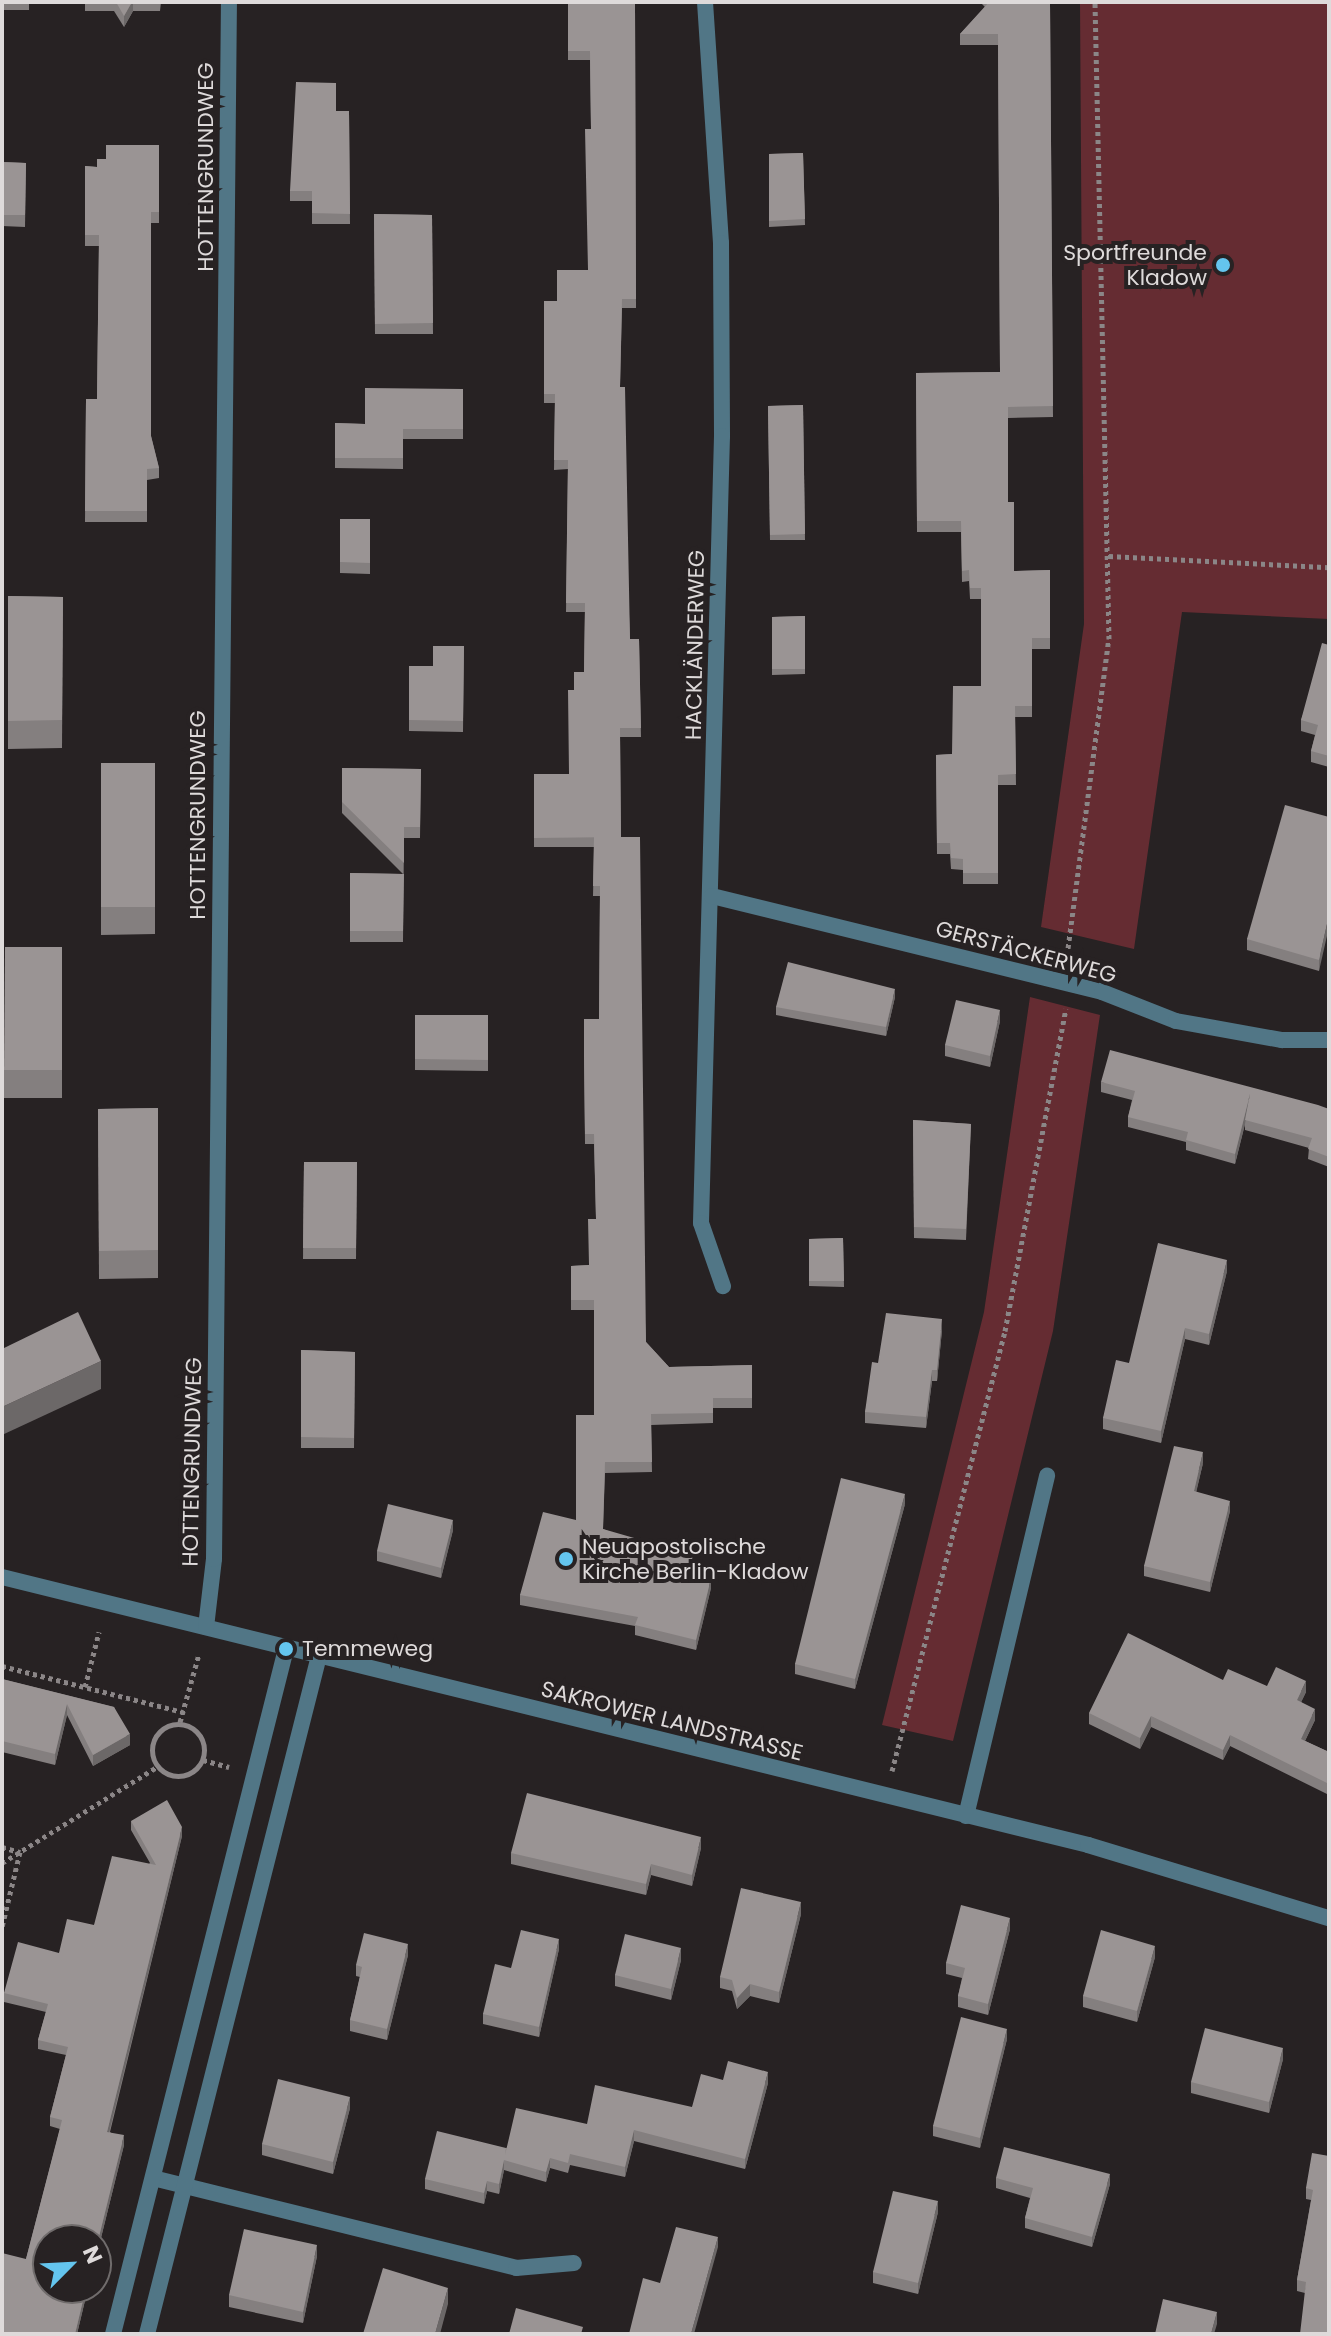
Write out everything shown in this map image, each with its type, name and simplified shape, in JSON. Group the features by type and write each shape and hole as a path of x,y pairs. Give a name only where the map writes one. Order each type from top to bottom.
{"street":[{"name":"HOTTENGRUNDWEG","path":"206,1627 214,1559 229,2"},
{"name":"HACKLÄNDERWEG","path":"705,2 721,243 712,896 704,976 701,1223 723,1286"},
{"name":"GERSTÄCKERWEG","path":"712,896 1063,983 1176,1021 1282,1040 1329,1040"},
{"path":"966,1816 1047,1475"},
{"name":"SAKROWER LANDSTRASSE","path":"2,1577 1205,1876 1329,1918"},
{"path":"113,2334 286,1649"},
{"path":"147,2334 319,1656"},
{"path":"153,2178 516,2268 574,2263"}],"path":[{"path":"885,1795 1005,1331 1067,1011 1063,983 1109,639 1095,2"},
{"path":"1109,556 1329,567"},
{"path":"180,1722 206,1627"},
{"path":"85,1687 99,1632"},
{"path":"2,1666 183,1712"},
{"path":"180,1722 203,1739 203,1760 189,1775 168,1776 157,1767 153,1740 169,1724 180,1722"},
{"path":"2,1863 157,1767"},
{"path":"2,1847 20,1852"},
{"path":"2,1927 20,1852"}],"shaded area":[{"name":"Sportfreunde Kladow","path":"1080,2 1329,2 1329,619 1182,612 1134,949 1041,927 1084,624"},
{"path":"1030,997 1100,1015 1053,1331 953,1741 882,1725 984,1312"}],"building":[{"path":"116,2 132,2 124,16"},
{"path":"568,2 635,2 636,299 622,299 620,387 625,387 630,639 639,639 641,728 620,728 621,837 534,838 534,774 569,774 568,690 574,690 574,672 584,672 585,603 566,603 568,460 554,460 555,394 544,394 544,301 557,301 557,270 588,270 585,129 591,129 590,51 568,51"},
{"path":"989,2 1050,2 1053,406 1008,407 1008,502 1014,502 1014,571 1050,570 1050,638 1032,638 1032,706 1015,706 1016,774 998,775 998,873 963,873 963,859 951,858 950,843 937,843 936,755 952,754 953,686 981,686 981,588 970,588 969,570 962,571 961,521 917,521 916,373 1000,372 998,34 960,34"},
{"path":"296,82 336,83 336,111 349,111 350,214 312,213 312,191 290,191"},
{"path":"106,145 159,145 159,212 151,212 151,436 159,468 147,469 147,511 85,511 86,399 97,399 99,235 85,235 85,166 97,167 97,159 106,159"},
{"path":"803,153 805,219 769,221 769,154"},
{"path":"2,162 26,163 25,215 2,215"},
{"path":"374,214 432,215 433,323 375,324"},
{"path":"365,388 463,389 463,429 403,429 403,458 335,458 335,423 365,424"},
{"path":"803,405 805,534 770,535 768,406"},
{"path":"340,519 370,519 370,563 340,562"},
{"path":"8,596 63,597 62,720 8,721"},
{"path":"805,616 805,669 772,669 772,617"},
{"path":"1322,643 1329,645 1329,756 1311,751 1318,725 1301,720"},
{"path":"433,646 464,646 463,721 409,720 409,666 433,666"},
{"path":"101,763 155,763 155,907 101,907"},
{"path":"342,768 421,769 420,827 404,827 404,863 342,802"},
{"path":"1285,805 1329,817 1329,915 1319,960 1247,939"},
{"path":"594,837 640,837 646,1342 669,1367 752,1365 752,1398 713,1398 713,1413 651,1414 652,1462 605,1462 603,1529 693,1555 691,1564 697,1566 696,1573 711,1578 696,1640 635,1625 638,1617 520,1595 543,1512 576,1520 576,1415 594,1415 594,1300 571,1300 571,1266 589,1265 588,1219 596,1219 594,1134 585,1134 584,1055 584,1019 599,1019 600,886 593,886"},
{"path":"350,873 404,874 403,931 350,931"},
{"path":"5,947 62,947 62,1070 4,1070"},
{"path":"788,962 895,989 886,1027 776,1007"},
{"path":"956,1000 1000,1010 990,1056 945,1045"},
{"path":"415,1015 488,1015 488,1060 415,1059"},
{"path":"1110,1050 1329,1109 1329,1157 1308,1149 1312,1138 1245,1120 1250,1094 1235,1154 1186,1140 1188,1132 1128,1117 1135,1091 1101,1082"},
{"path":"158,1108 158,1250 99,1251 98,1109"},
{"path":"913,1120 971,1124 966,1229 914,1227"},
{"path":"304,1162 357,1162 356,1248 303,1248"},
{"path":"843,1238 844,1281 809,1281 809,1239"},
{"path":"1158,1243 1227,1260 1209,1334 1185,1328 1161,1431 1103,1418 1116,1360 1129,1363"},
{"path":"78,1312 101,1361 2,1407 2,1349"},
{"path":"886,1313 942,1319 937,1370 932,1370 926,1417 865,1412 872,1362 878,1363"},
{"path":"301,1350 355,1352 354,1438 301,1437"},
{"path":"1174,1446 1203,1452 1194,1491 1230,1501 1210,1582 1144,1566"},
{"path":"841,1478 905,1494 855,1679 795,1664"},
{"path":"388,1504 453,1520 441,1568 377,1551"},
{"path":"1128,1633 1223,1680 1228,1669 1267,1686 1276,1667 1306,1681 1297,1700 1315,1709 1301,1739 1329,1752 1329,1784 1230,1735 1223,1750 1151,1716 1140,1738 1089,1713"},
{"path":"2,1679 114,1707 130,1734 93,1755 67,1704 55,1754 2,1741"},
{"path":"527,1793 701,1837 692,1875 651,1864 646,1884 511,1853"},
{"path":"167,1800 182,1827 107,2132 124,2135 102,2224 35,2224 62,2120 50,2117 68,2047 38,2040 48,2004 4,1993 18,1942 59,1953 67,1919 94,1925 112,1856 156,1865 131,1821"},
{"path":"741,1888 801,1902 779,1992 750,1984 737,1998 732,1980 720,1977"},
{"path":"961,1905 1010,1918 988,2004 958,1996 965,1968 946,1963"},
{"path":"521,1930 559,1939 539,2027 483,2014 495,1964 511,1968"},
{"path":"1101,1930 1155,1946 1137,2011 1083,1996"},
{"path":"364,1933 408,1944 387,2029 350,2020 362,1967 356,1965"},
{"path":"625,1934 681,1948 671,1989 615,1975"},
{"path":"961,2017 1007,2029 980,2138 933,2126"},
{"path":"1205,2028 1283,2048 1269,2102 1191,2082"},
{"path":"728,2061 768,2072 745,2159 634,2130 625,2167 570,2154 568,2163 550,2158 546,2172 504,2160 499,2184 487,2181 484,2193 425,2179 437,2131 506,2148 505,2155 516,2108 587,2124 595,2085 692,2107 701,2074 723,2080"},
{"path":"278,2079 350,2097 333,2162 262,2144"},
{"path":"1004,2147 1110,2174 1092,2237 1025,2218 1033,2188 996,2178"},
{"path":"1312,2153 1329,2156 1329,2334 1300,2334 1306,2282 1297,2280 1313,2190 1306,2188"},
{"path":"893,2191 938,2201 918,2283 873,2272"},
{"path":"676,2227 718,2237 691,2334 629,2334 643,2278 660,2283"},
{"path":"244,2229 317,2245 303,2312 229,2295"},
{"path":"32,2236 32,2304 82,2304 75,2334 2,2334 2,2253 26,2259"},
{"path":"383,2268 448,2288 435,2334 363,2334"},
{"path":"1163,2299 1217,2312 1211,2334 1155,2334"},
{"path":"516,2308 583,2327 581,2334 509,2334"}],"place":[{"name":"Sportfreunde Kladow","path":"1223,265"},
{"name":"Neuapostolische Kirche Berlin-Kladow","path":"566,1559"},
{"name":"Temmeweg","path":"286,1649"}]}
